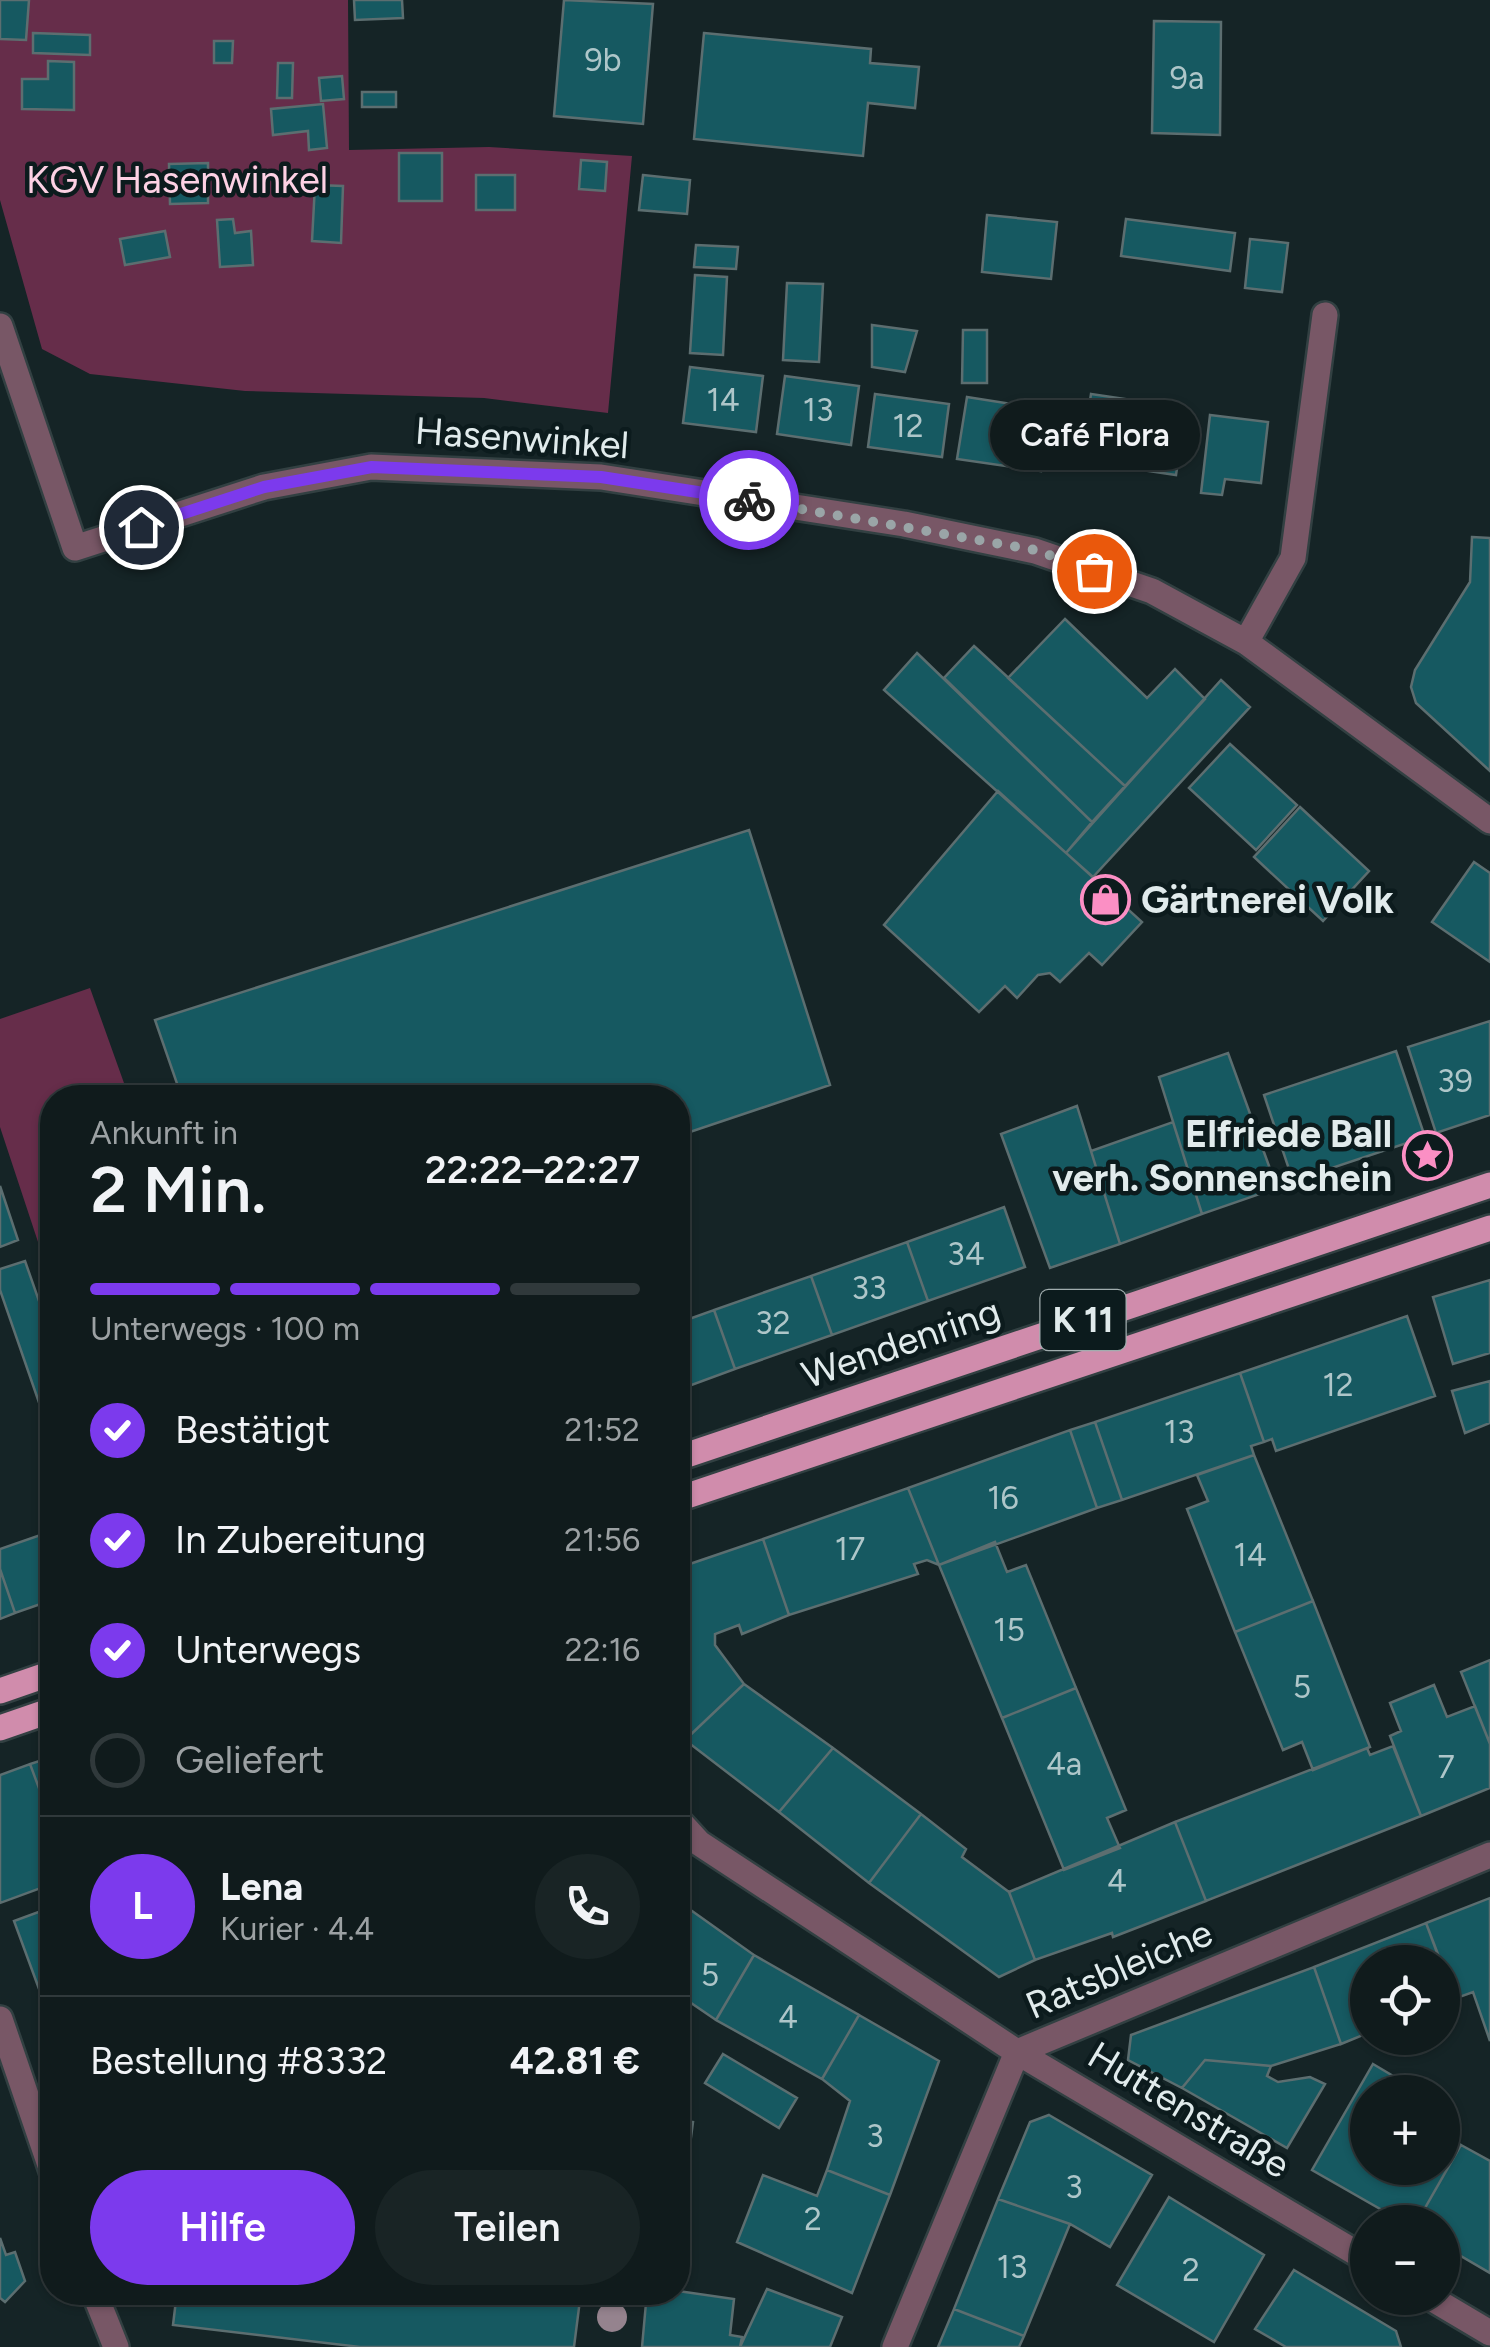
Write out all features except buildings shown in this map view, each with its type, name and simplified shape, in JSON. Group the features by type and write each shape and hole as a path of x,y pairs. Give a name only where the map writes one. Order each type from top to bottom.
{"main road":[{"name":"Wendenring","path":"690,1454 1490,1185"},
{"name":"Wendenring","path":"690,1495 1490,1228"},
{"path":"0,1691 40,1677"},
{"path":"0,1728 40,1714"}],"street":[{"path":"1246,642 1292,558 1324,316"},
{"name":"Hasenwinkel","path":"0,326 75,548 264,487 372,467 601,477 904,524 1035,550 1152,591 1246,642 1490,821"},
{"name":"Huttenstraße","path":"690,1833 699,1843 1017,2052 1350,2249"},
{"name":"Ratsbleiche","path":"894,2347 1017,2052 1490,1856"},
{"path":"0,2020 40,2137"},
{"path":"99,2305 116,2347"},
{"path":"1460,2315 1490,2333"}],"green space":[{"name":"KGV Hasenwinkel","path":"0,0 348,0 349,150 489,147 632,156 608,413 484,398 245,391 90,374 42,349 0,200"},
{"path":"90,988 125,1085 40,1085 40,1248 0,1127 0,1019"}],"way so far":[{"path":"749,500 904,524 1035,550 1094,571"}],"place":[{"name":"Café Flora","path":"1094,571"},
{"name":"Gärtnerei Volk","path":"1106,900"},
{"name":"Elfriede Ball verh. Sonnenschein","path":"1427,1156"}],"route":[{"path":"141,527 264,487 372,467 601,477 749,500"}]}
